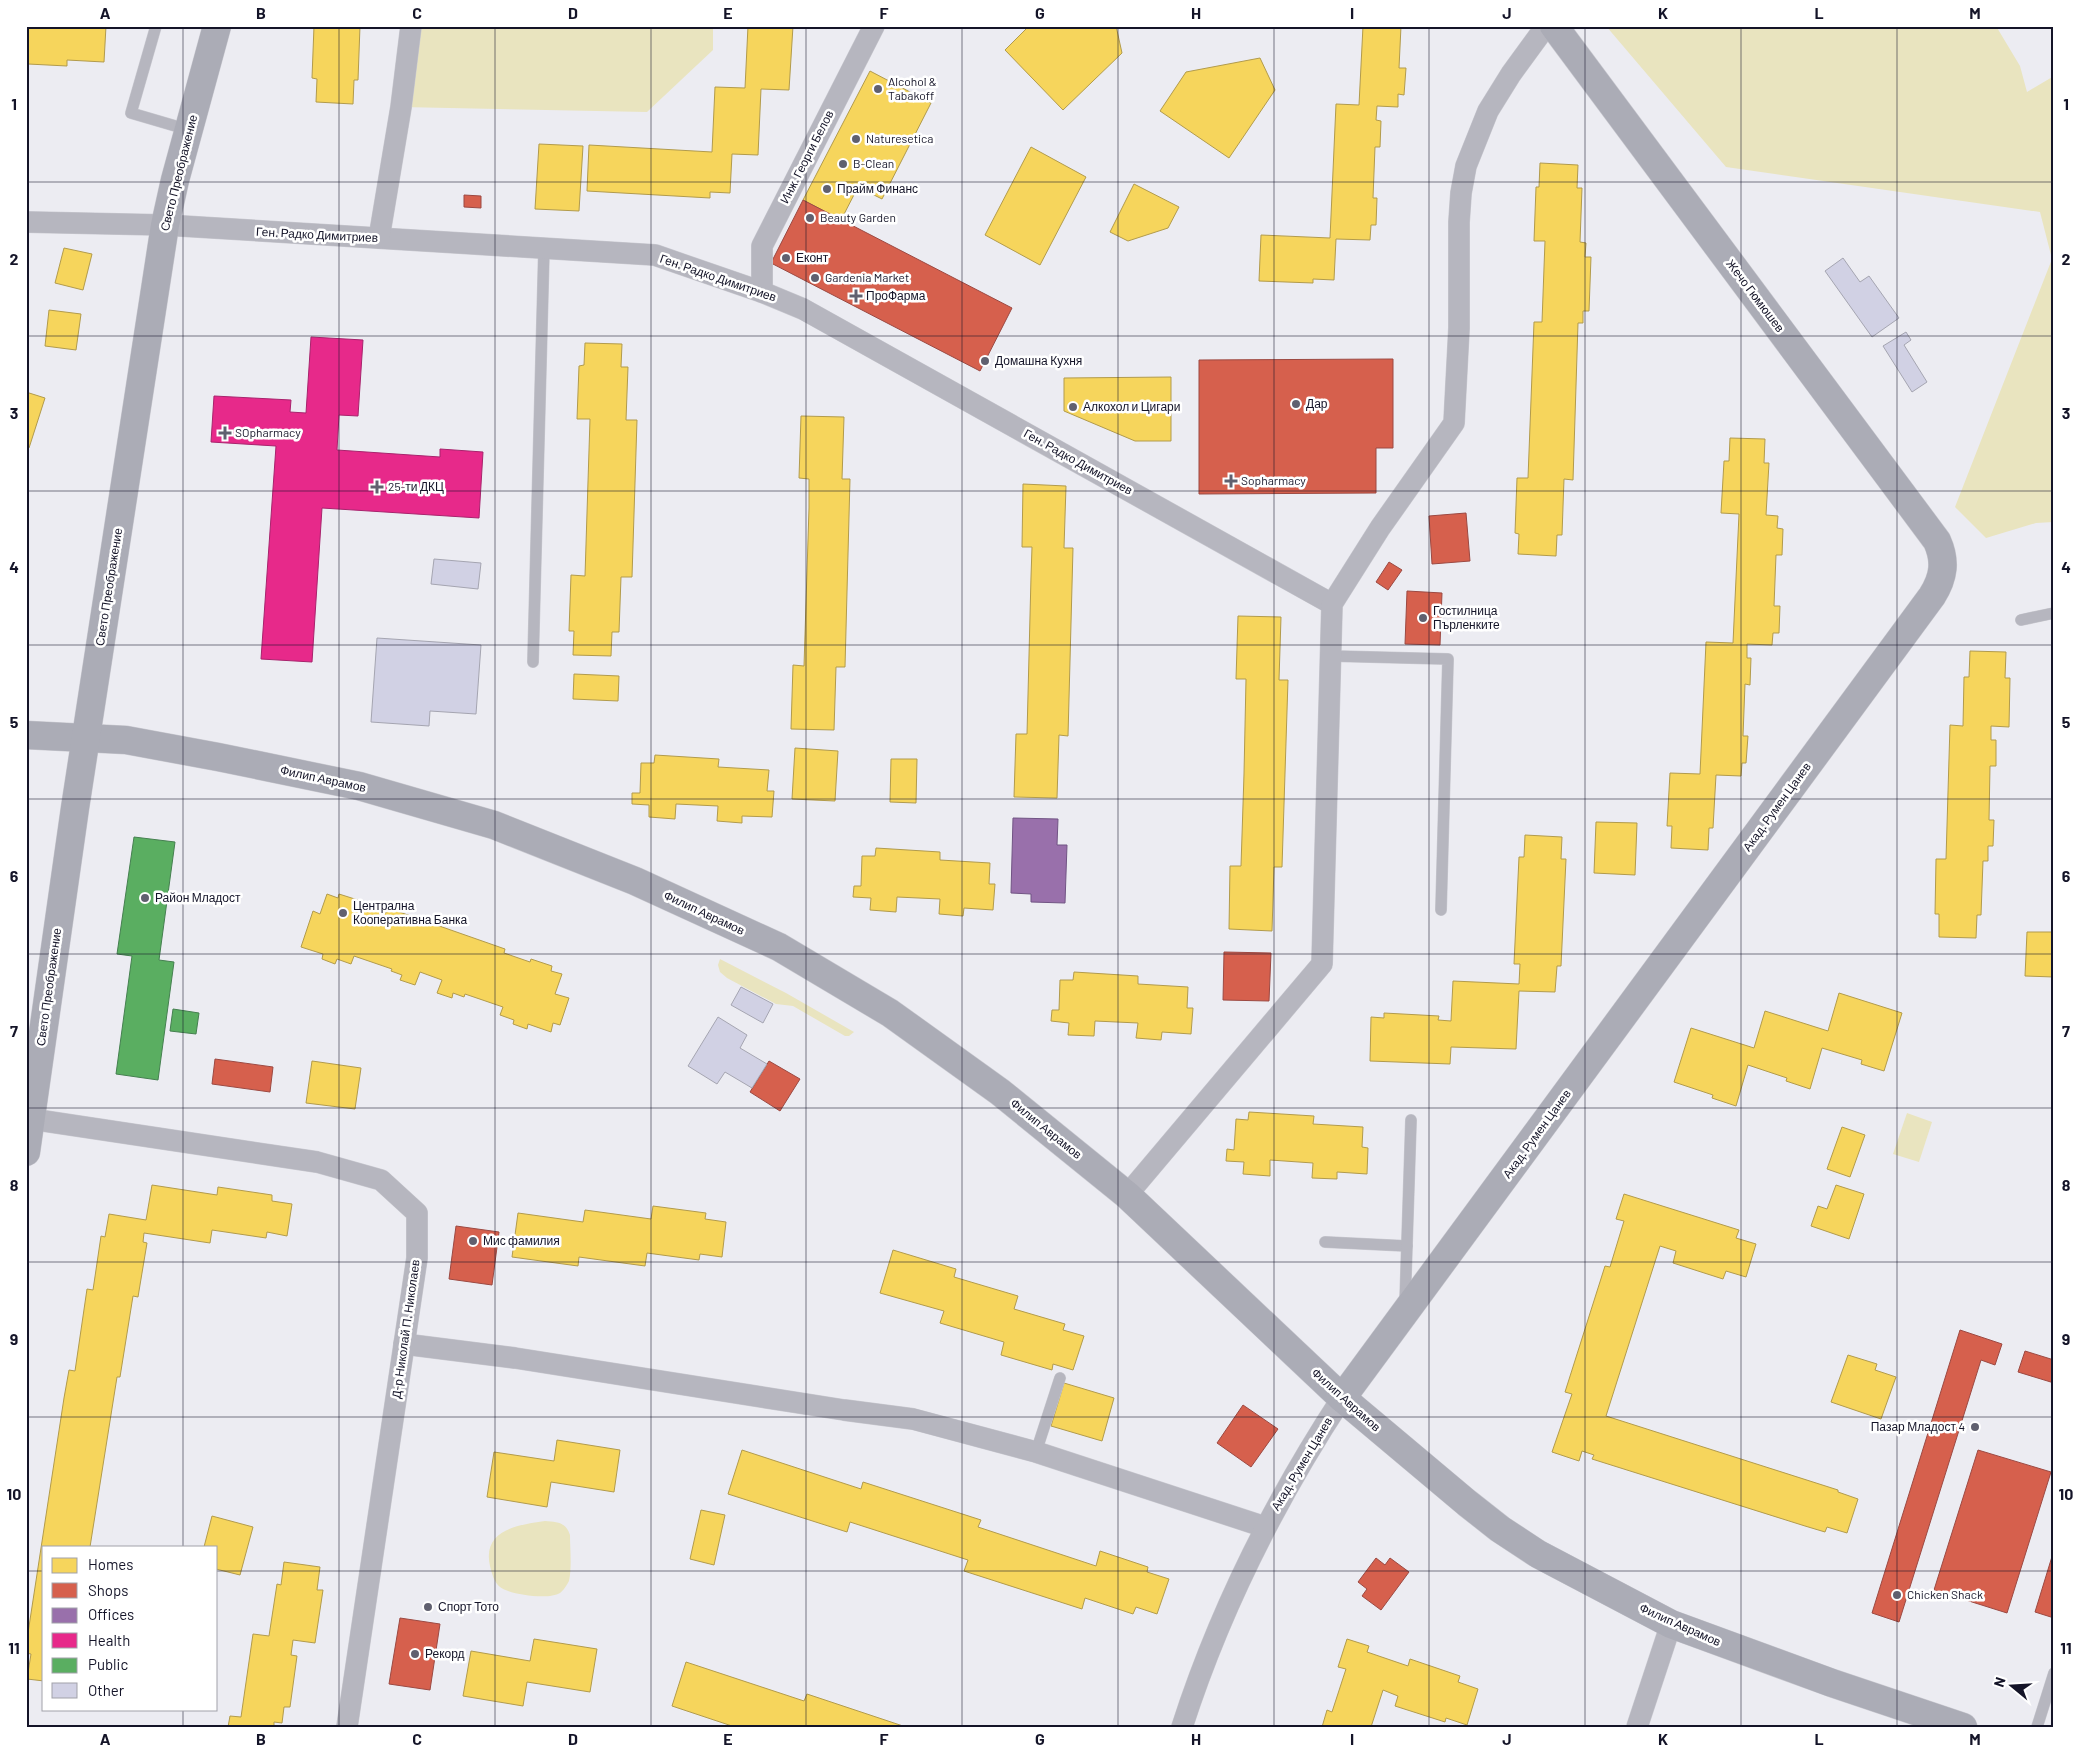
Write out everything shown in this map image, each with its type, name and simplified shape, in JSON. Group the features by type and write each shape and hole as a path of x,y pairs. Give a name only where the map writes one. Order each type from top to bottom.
{"street":[{"name":"Свето Преображение","path":"26,1152 86,737 166,225 175,180 217,26"},
{"path":"379,238 401,107 411,26"},
{"name":"Инж. Георги Белов","path":"762,292 762,246 874,26"},
{"path":"1127,1195 1322,964 1332,604 1380,528 1454,423 1459,328 1461,193 1466,166 1488,111 1511,74 1546,26"},
{"name":"Жечо Гюмюшев","path":"1554,26 1937,540 1943,554 1943,571"},
{"name":"Ген. Радко Димитриев","path":"26,222 166,225 655,255 762,292 803,309 1332,604"},
{"name":"Акад. Румен Цанев","path":"1182,1727 1226,1607 1292,1477 1342,1398 1932,596 1940,584 1943,571"},
{"name":"Филип Аврамов","path":"26,735 86,737 154,745 359,786 494,825 635,881 779,947 890,1013 1000,1092 1127,1195 1342,1398 1500,1529 1538,1554 1671,1624 1832,1683 1963,1727"},
{"name":"Д-р Николай П. Николаев","path":"31,1119 317,1162 381,1180 417,1213 417,1258 348,1727"},
{"path":"404,1344 515,1358 844,1410 913,1419 1036,1452 1265,1527"},
{"path":"1637,1727 1671,1624"}],"lane":[{"path":"156,26 131,113 189,130"},
{"path":"533,662 544,248"},
{"path":"2020,620 2054,613"},
{"path":"1331,656 1448,659 1441,910"},
{"path":"1405,1313 1411,1120"},
{"path":"1325,1242 1407,1246"},
{"path":"1036,1452 1060,1378"},
{"path":"2037,1727 2054,1673"}],"shaded area":[{"path":"411,26 713,26 713,50 647,112 401,107"},
{"path":"1606,26 1996,26 2020,66 2027,92 2054,76 2054,522 2036,523 1986,538 1955,507 2052,259 2040,212 1726,167"},
{"path":"720,959 786,993 854,1032 849,1036 845,1036 793,1006 776,1004 727,978 720,972 718,965"},
{"path":"1907,1113 1932,1122 1919,1162 1893,1154"},
{"path":"545,1521 557,1522 563,1525 570,1535 570,1570 569,1581 566,1586 561,1592 547,1596 530,1596 500,1587 492,1575 490,1566 489,1554 491,1544 504,1531"}],"building: Homes":[{"path":"26,26 106,26 104,62 67,60 67,66 28,64"},
{"path":"314,26 360,26 358,80 354,80 353,104 316,102 317,79 312,78"},
{"path":"748,26 793,26 789,90 761,89 758,155 732,154 730,193 710,192 710,198 587,191 589,145 712,152 715,87 745,88"},
{"path":"1029,26 1116,26 1122,53 1063,110 1005,50"},
{"path":"1363,26 1401,26 1399,68 1406,68 1404,95 1398,94 1398,107 1377,106 1376,120 1381,121 1380,147 1375,147 1373,198 1377,198 1376,225 1371,225 1370,240 1336,239 1334,280 1313,279 1313,283 1259,281 1261,235 1330,238 1336,104 1359,105"},
{"path":"1260,58 1275,90 1229,158 1160,111 1186,72"},
{"path":"870,71 931,103 882,199 858,187 841,220 803,200"},
{"path":"539,144 583,146 579,211 535,209"},
{"path":"1031,147 1086,177 1040,265 985,235"},
{"path":"1540,163 1578,165 1577,188 1582,188 1580,242 1586,243 1585,257 1591,257 1589,311 1583,311 1583,323 1578,323 1573,480 1564,479 1562,535 1557,535 1556,556 1518,554 1519,534 1515,533 1517,478 1528,478 1534,322 1542,322 1545,241 1534,241 1536,187 1539,187"},
{"path":"1134,184 1179,207 1168,228 1128,241 1110,232"},
{"path":"64,248 92,254 83,290 55,283"},
{"path":"49,310 81,314 76,350 45,346"},
{"path":"585,343 622,344 621,367 628,367 626,420 637,420 632,577 621,577 619,632 612,632 611,656 573,655 574,631 569,631 571,575 585,576 590,419 577,419 579,366 584,365"},
{"path":"1171,377 1171,441 1135,441 1064,411 1064,378"},
{"path":"26,392 45,398 29,448 26,447"},
{"path":"801,416 844,417 842,479 850,479 845,667 836,667 834,730 791,729 793,665 804,666 809,479 799,478"},
{"path":"1730,438 1765,439 1764,463 1769,463 1766,515 1778,516 1777,528 1783,529 1782,555 1776,555 1774,606 1780,606 1779,633 1773,633 1772,645 1747,644 1747,658 1751,658 1750,685 1745,684 1743,736 1748,736 1746,763 1742,763 1741,776 1716,775 1713,828 1709,828 1708,850 1671,848 1672,826 1667,826 1670,773 1700,774 1706,642 1733,643 1739,514 1721,513 1724,461 1729,461"},
{"path":"1023,484 1066,486 1064,548 1073,548 1068,736 1059,735 1057,798 1014,797 1016,734 1027,734 1032,547 1022,547"},
{"path":"1238,616 1281,617 1279,680 1288,680 1282,867 1274,867 1272,931 1229,929 1230,866 1241,866 1244,774 1246,679 1236,679"},
{"path":"1970,651 2006,652 2005,678 2010,678 2009,727 1991,726 1991,740 1996,740 1996,766 1990,766 1989,820 1994,820 1993,846 1988,846 1988,861 1983,861 1981,915 1977,915 1976,938 1939,937 1939,914 1935,914 1936,859 1946,859 1950,725 1963,726 1964,677 1969,677"},
{"path":"574,674 619,676 618,701 573,699"},
{"path":"795,748 838,751 835,801 792,799"},
{"path":"655,755 719,759 718,767 769,770 767,791 774,791 772,817 742,816 742,823 717,821 718,806 676,804 675,819 649,817 649,805 632,804 632,793 640,793 641,763 654,763"},
{"path":"891,759 917,759 916,803 890,802"},
{"path":"1596,822 1637,823 1635,875 1594,873"},
{"path":"1525,835 1562,837 1561,859 1566,859 1561,966 1557,966 1555,992 1519,991 1516,1049 1451,1047 1450,1064 1370,1061 1371,1017 1384,1018 1384,1013 1439,1016 1438,1020 1451,1021 1453,981 1519,984 1520,964 1514,964 1519,857 1524,857"},
{"path":"876,848 940,852 940,860 990,863 989,884 995,884 993,910 964,908 963,916 939,914 940,899 897,897 896,912 870,910 871,898 853,897 854,886 861,886 862,856 875,856"},
{"path":"327,894 338,898 339,894 361,901 360,904 386,913 388,908 505,949 504,953 530,962 531,959 552,966 551,971 562,974 555,994 569,998 560,1025 553,1023 551,1032 528,1024 527,1029 513,1024 514,1020 500,1015 503,1007 465,994 464,997 453,993 452,998 437,993 442,980 420,972 415,985 400,980 402,975 391,971 392,969 354,956 351,964 337,959 335,964 322,959 323,954 301,947 313,911 320,914"},
{"path":"2027,932 2054,932 2054,977 2025,976"},
{"path":"1074,972 1138,976 1138,984 1188,987 1187,1008 1193,1008 1191,1034 1162,1032 1161,1040 1136,1038 1138,1023 1095,1021 1094,1036 1068,1035 1069,1023 1051,1021 1052,1010 1059,1010 1060,980 1073,980"},
{"path":"1839,993 1902,1013 1884,1071 1861,1064 1862,1060 1822,1048 1810,1089 1786,1081 1787,1078 1748,1065 1736,1106 1712,1098 1713,1095 1674,1082 1691,1028 1754,1048 1765,1011 1828,1031"},
{"path":"312,1061 361,1068 355,1109 306,1103"},
{"path":"1249,1112 1314,1116 1313,1124 1363,1127 1362,1147 1368,1148 1367,1174 1337,1172 1337,1179 1312,1178 1313,1163 1270,1160 1270,1176 1243,1174 1244,1162 1226,1161 1227,1149 1234,1150 1236,1119 1248,1120"},
{"path":"1842,1127 1865,1135 1850,1177 1827,1169"},
{"path":"152,1185 217,1195 218,1187 272,1195 272,1201 292,1204 287,1236 267,1232 266,1238 212,1230 210,1243 144,1233 143,1242 147,1243 138,1297 133,1296 120,1377 117,1377 90,1546 42,1546 42,1681 27,1679 31,1654 26,1653 26,1646 64,1398 69,1370 75,1371 87,1289 93,1290 101,1236 105,1237 109,1214 146,1220"},
{"path":"1836,1185 1864,1194 1849,1239 1811,1226 1818,1206 1827,1209"},
{"path":"1624,1194 1739,1230 1736,1238 1756,1244 1746,1277 1726,1271 1723,1279 1673,1263 1676,1251 1660,1246 1606,1416 1838,1490 1838,1492 1858,1499 1847,1533 1827,1527 1825,1532 1805,1526 1592,1459 1594,1455 1582,1451 1579,1461 1552,1452 1572,1394 1565,1392 1605,1266 1610,1267 1624,1221 1616,1219"},
{"path":"653,1206 706,1213 705,1219 726,1222 722,1257 700,1254 699,1260 647,1253 645,1266 579,1257 578,1266 512,1257 518,1213 583,1222 585,1210 651,1219"},
{"path":"893,1250 956,1269 954,1277 1018,1296 1014,1309 1065,1324 1063,1330 1084,1336 1073,1370 1053,1364 1052,1370 1001,1355 1004,1342 940,1323 944,1311 880,1293"},
{"path":"1848,1355 1877,1364 1875,1370 1896,1377 1881,1419 1831,1402"},
{"path":"1064,1383 1114,1398 1102,1441 1051,1426"},
{"path":"557,1440 620,1450 614,1492 551,1482 547,1507 487,1497 494,1452 554,1461"},
{"path":"742,1450 861,1489 863,1482 981,1520 978,1527 1096,1566 1100,1551 1148,1567 1147,1572 1169,1579 1157,1614 1136,1607 1133,1614 1085,1598 1082,1609 964,1571 968,1560 850,1522 847,1532 728,1494"},
{"path":"701,1510 725,1515 714,1565 690,1559"},
{"path":"212,1516 253,1527 240,1575 218,1570 218,1546 204,1546"},
{"path":"284,1562 320,1567 317,1590 323,1590 315,1643 293,1640 291,1655 297,1656 290,1707 284,1707 282,1723 274,1722 274,1727 228,1727 230,1716 241,1717 253,1634 269,1636 277,1584 281,1585"},
{"path":"534,1639 597,1649 590,1692 527,1682 523,1706 463,1696 471,1651 530,1661"},
{"path":"1347,1639 1369,1646 1367,1652 1408,1666 1410,1659 1460,1676 1458,1682 1478,1689 1467,1725 1446,1718 1445,1722 1395,1706 1398,1696 1383,1690 1371,1727 1322,1727 1327,1710 1332,1712 1346,1669 1338,1667"},
{"path":"686,1662 804,1701 807,1694 906,1727 735,1727 672,1706"}],"building: Shops":[{"path":"464,195 481,196 481,208 464,207"},
{"path":"803,200 1012,308 980,371 771,263"},
{"name":"Дар","path":"1393,359 1393,448 1376,448 1376,493 1199,494 1199,360"},
{"path":"1466,513 1470,561 1432,564 1429,516"},
{"path":"1389,562 1402,570 1388,590 1376,582"},
{"path":"1407,591 1442,593 1440,645 1405,644"},
{"path":"1224,952 1271,953 1269,1001 1223,1000"},
{"path":"215,1059 273,1067 270,1092 212,1084"},
{"path":"769,1061 800,1079 780,1111 750,1092"},
{"path":"456,1226 499,1232 492,1285 449,1279"},
{"path":"1960,1330 2002,1344 1995,1365 1981,1360 1899,1622 1872,1613"},
{"path":"2025,1351 2054,1360 2054,1383 2018,1372"},
{"path":"1243,1405 1278,1429 1251,1467 1217,1443"},
{"path":"1978,1450 2051,1472 2007,1613 1934,1590"},
{"path":"2054,1550 2054,1618 2035,1612"},
{"path":"1376,1558 1385,1565 1390,1558 1409,1572 1381,1610 1362,1596 1367,1589 1358,1582"},
{"name":"Рекорд","path":"400,1618 440,1624 430,1690 389,1684"}],"building: Offices":[{"path":"1013,818 1058,819 1057,845 1067,845 1065,903 1031,902 1031,894 1011,893"}],"building: Health":[{"name":"25-ти ДКЦ","path":"311,337 363,340 358,416 339,415 337,450 440,457 440,449 483,452 479,518 322,508 312,662 261,659 276,446 211,442 214,396 291,400 290,412 306,413"}],"building: Public":[{"path":"134,837 175,842 159,960 174,962 158,1080 116,1074 132,956 117,954"},
{"path":"173,1009 199,1013 196,1034 170,1031"}],"building: Other":[{"path":"1843,258 1860,282 1869,276 1899,318 1872,337 1825,271"},
{"path":"1906,332 1911,340 1904,345 1927,382 1912,392 1883,346"},
{"path":"434,559 481,563 478,589 431,584"},
{"path":"377,638 481,645 476,714 430,711 429,726 371,722"},
{"path":"741,987 773,1004 763,1023 731,1005"},
{"path":"718,1017 747,1035 740,1048 767,1064 752,1088 725,1072 717,1084 688,1066"}],"place":[{"name":"Alcohol & Tabakoff","path":"878,89"},
{"name":"Naturesetica","path":"856,139"},
{"name":"B-Clean","path":"843,164"},
{"name":"Прайм Финанс","path":"827,189"},
{"name":"Beauty Garden","path":"810,218"},
{"name":"Еконт","path":"786,258"},
{"name":"Gardenia Market","path":"815,278"},
{"name":"ПроФарма","path":"856,296"},
{"name":"Домашна Кухня","path":"985,361"},
{"name":"Дар","path":"1296,404"},
{"name":"Алкохол и Цигари","path":"1073,407"},
{"name":"SOpharmacy","path":"225,433"},
{"name":"Sopharmacy","path":"1231,481"},
{"name":"25-ти ДКЦ","path":"377,487"},
{"name":"Гостилница Пърленките","path":"1423,618"},
{"name":"Район Младост","path":"145,898"},
{"name":"Централна Кооперативна Банка","path":"343,913"},
{"name":"Мис фамилия","path":"473,1241"},
{"name":"Пазар Младост 4","path":"1975,1427"},
{"name":"Chicken Shack","path":"1897,1595"},
{"name":"Спорт Тото","path":"428,1607"},
{"name":"Рекорд","path":"415,1654"}]}
